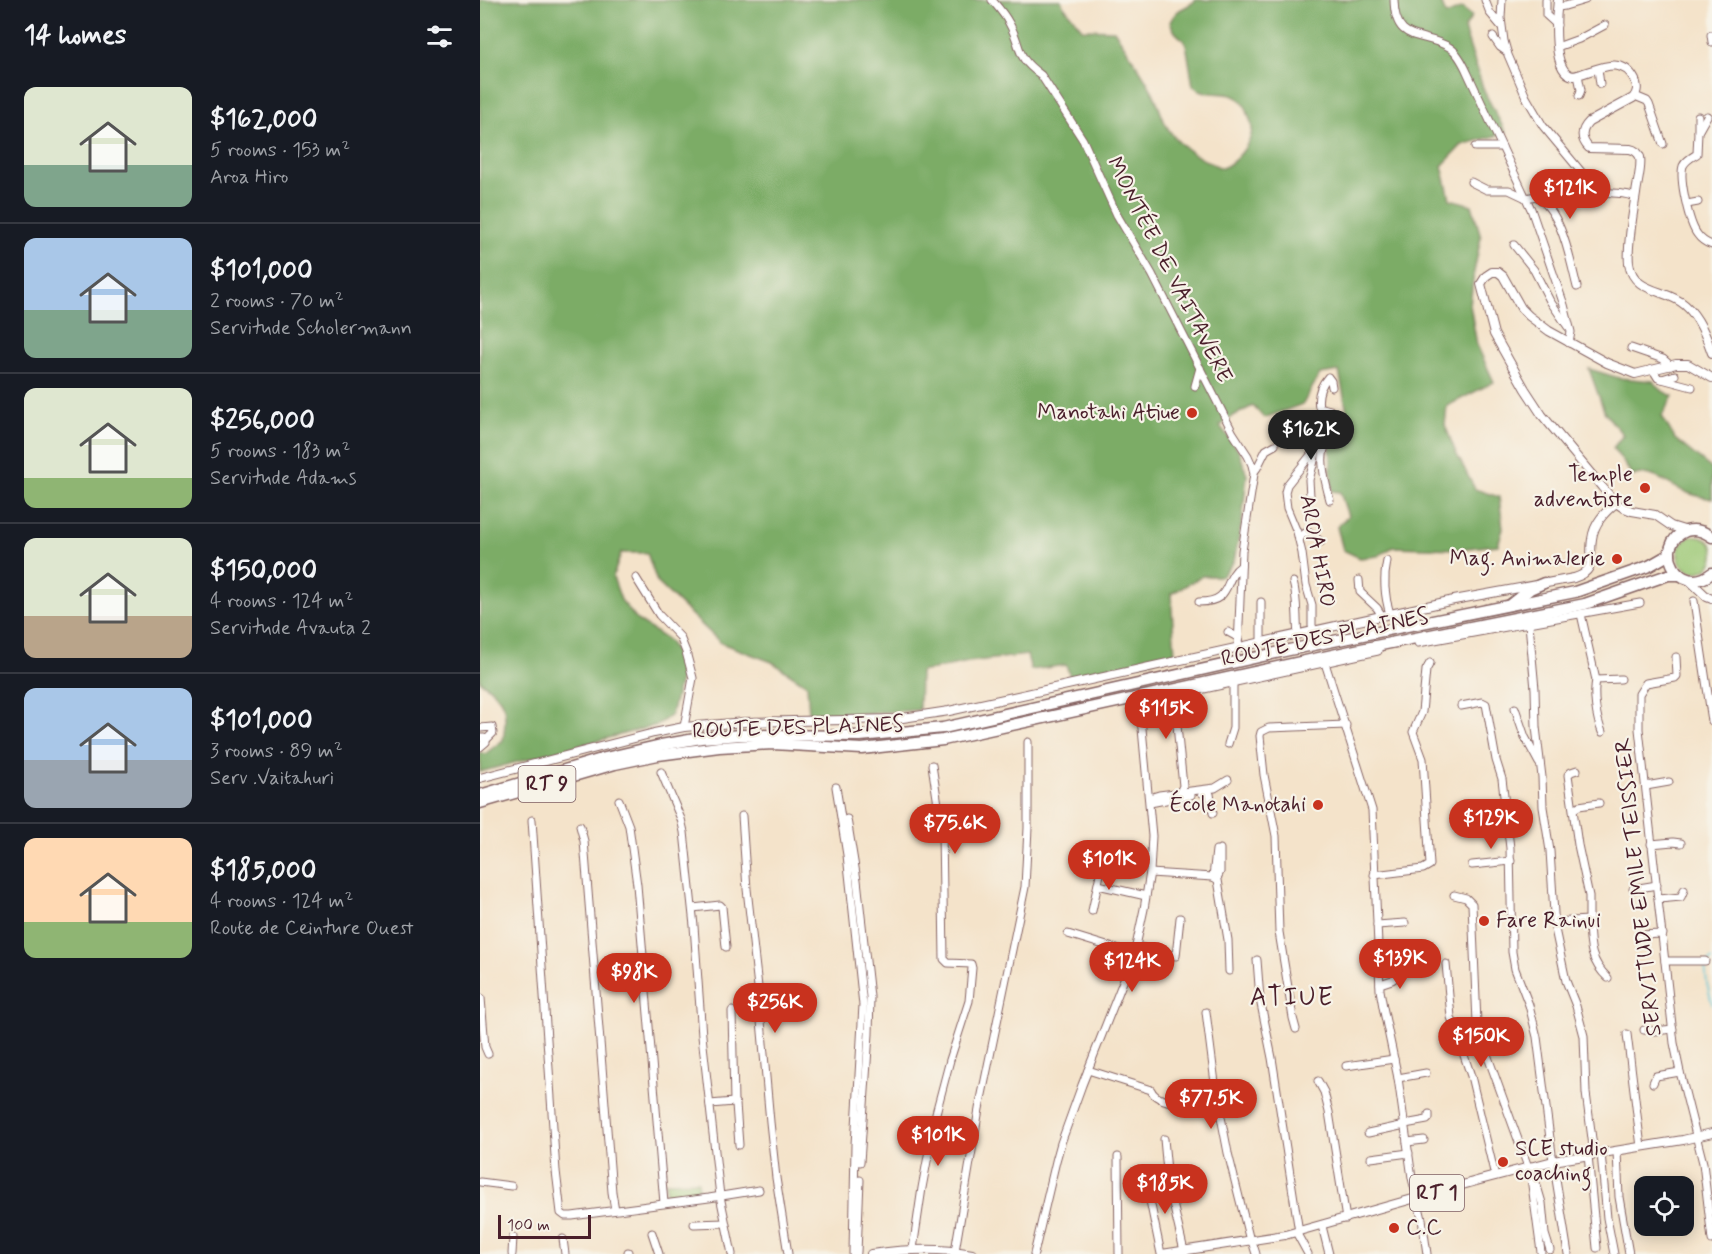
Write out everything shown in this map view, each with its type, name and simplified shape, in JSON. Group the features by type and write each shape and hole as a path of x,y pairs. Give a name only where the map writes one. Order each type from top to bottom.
{"highway":[{"path":"1684,577 1672,566 1670,554 1675,539 1688,531 1710,532"},
{"name":"ROUTE DES PLAINES","path":"480,795 605,758 701,738 741,735 860,736 943,728 1289,650 1582,591 1649,567 1670,554"},
{"name":"ROUTE DES PLAINES","path":"480,803 658,754 773,744 862,749 943,740 1340,653 1585,604 1668,575 1684,577"},
{"name":"RT 9","path":"1684,577 1708,576"},
{"path":"1506,606 1530,589 1544,584"}],"main road":[{"path":"1558,4 1557,47 1560,61 1566,72 1569,75 1578,75 1616,65 1625,67 1637,84 1635,96 1589,122 1582,135 1588,148 1634,150 1640,159 1629,261 1634,279 1640,285 1673,296 1686,305 1706,335 1712,353"},
{"path":"1688,531 1671,526 1655,516 1632,511 1617,503 1542,415 1494,334 1481,284 1486,276 1497,272 1503,276 1521,308 1547,329 1607,363 1635,374 1688,364 1712,378"},
{"name":"ROUTE DES PLAINES","path":"480,778 654,733 684,728 745,722 874,720 925,716 1386,615 1544,584 1585,574 1591,565 1592,537 1595,527 1604,513 1617,503"},
{"path":"1671,526 1675,539"},
{"path":"1701,591 1708,576"},
{"path":"1684,577 1712,599"},
{"name":"RT 1","path":"1161,1254 1218,1250 1322,1226 1553,1161 1712,1133"},
{"path":"871,1254 935,1248 972,1254"}],"street":[{"name":"MONTÉE DE VAITAVERE","path":"992,0 1010,24 1023,59 1030,68 1041,75 1083,140 1125,230 1152,274 1254,472"},
{"path":"1394,0 1399,23 1408,33 1450,47 1464,65 1526,198 1553,272 1571,332 1569,343"},
{"path":"1485,0 1490,13 1501,26"},
{"path":"1502,0 1501,26 1507,52 1526,97 1539,120 1593,186 1604,192 1627,193 1635,197"},
{"path":"1546,0 1546,15 1557,25"},
{"path":"1558,4 1585,0"},
{"path":"1557,47 1579,39 1605,25"},
{"path":"1493,37 1507,52"},
{"path":"1598,69 1600,84"},
{"path":"1578,75 1581,90 1579,96"},
{"path":"1635,96 1649,104 1663,144"},
{"path":"1698,116 1697,154 1684,163 1683,169 1692,225 1696,233 1712,245"},
{"path":"1698,132 1707,116"},
{"path":"1475,147 1502,147"},
{"path":"1471,182 1487,190 1509,190 1526,198 1533,196 1540,199 1554,215 1577,287"},
{"path":"1687,204 1698,202"},
{"path":"1514,245 1534,270 1550,301 1571,332"},
{"path":"1631,348 1663,358 1671,366"},
{"path":"1195,386 1200,368"},
{"path":"1653,370 1656,376 1662,379 1692,387"},
{"path":"1662,379 1676,375"},
{"path":"1330,500 1324,475 1324,446 1340,428 1330,410 1319,407 1317,398 1326,378 1330,378 1332,387"},
{"name":"AROA HIRO","path":"1315,631 1299,540 1287,508 1285,492 1287,485 1314,451 1336,430 1337,419"},
{"path":"1238,648 1241,566 1254,472 1266,450 1275,445"},
{"path":"1310,496 1309,480 1316,453 1314,451"},
{"path":"1299,540 1305,532 1309,531 1321,542"},
{"path":"1386,615 1387,561"},
{"path":"1199,602 1214,600 1223,595 1236,570 1241,566"},
{"path":"636,578 659,615 680,637 686,652 693,678 684,728"},
{"path":"1359,580 1360,592 1386,615"},
{"path":"1293,582 1296,592 1299,635"},
{"path":"1296,602 1311,599"},
{"path":"1694,601 1712,722"},
{"path":"1261,602 1261,643"},
{"path":"1035,1254 1056,1161 1136,946 1146,896 1152,836 1139,711 1141,705 1174,695 1402,645 1640,603"},
{"path":"1581,614 1596,680 1595,694 1602,732"},
{"path":"1529,624 1543,807 1550,851 1554,922 1566,981 1584,1036 1586,1094 1614,1254"},
{"path":"1228,632 1239,638"},
{"name":"SERVITUDE EMILE TEISSIER","path":"1677,657 1677,676 1675,678 1646,683 1639,694 1639,729 1673,1029 1680,1072 1703,1163 1712,1240"},
{"path":"1325,663 1372,810 1380,984 1399,1080 1416,1199 1422,1219 1427,1254"},
{"path":"1374,875 1423,869 1430,865 1423,759 1413,732 1422,712 1426,670 1430,663"},
{"path":"1596,680 1621,679"},
{"path":"1228,744 1233,728 1233,683"},
{"path":"1174,695 1184,786 1180,792"},
{"path":"1461,706 1482,702 1486,704 1496,760 1502,779 1511,861 1512,952 1515,969 1529,1005 1537,1036 1568,1254"},
{"path":"1515,708 1525,736 1540,765"},
{"path":"1296,1029 1279,932 1276,836 1264,775 1260,736 1269,728 1346,725"},
{"path":"480,728 492,727 493,733 483,739 486,742 480,747"},
{"path":"955,1251 979,1108 1025,887 1028,742"},
{"path":"914,1249 922,1188 936,1113 969,1001 972,968 971,964 948,963 944,959 942,831 932,765"},
{"path":"1577,770 1568,775 1578,845 1589,896 1590,949 1608,978"},
{"path":"661,772 681,819 693,908 702,1036 720,1196 732,1254"},
{"path":"1150,800 1154,795 1215,788 1228,780"},
{"path":"1646,786 1669,782"},
{"path":"836,787 848,863 863,1005 855,1146 855,1254"},
{"path":"1150,800 1209,793 1212,798 1213,813"},
{"path":"619,800 629,826 637,885 664,1203"},
{"path":"1574,810 1579,806 1599,803"},
{"path":"1474,817 1506,815"},
{"path":"742,816 770,1122 788,1254"},
{"path":"847,819 857,880 870,997 860,1151 860,1221 855,1254"},
{"path":"532,820 561,1213 565,1216 572,1216 759,1190"},
{"path":"580,826 584,841 615,1210"},
{"path":"1652,844 1681,843"},
{"path":"1215,878 1220,872 1218,849"},
{"path":"1472,865 1511,861"},
{"path":"1092,911 1102,865"},
{"path":"1150,873 1215,878"},
{"path":"1215,878 1228,940 1229,971"},
{"path":"1098,885 1146,896"},
{"path":"1633,889 1657,885"},
{"path":"1659,899 1681,897 1684,890"},
{"path":"1454,895 1466,898 1472,904 1477,1023 1542,1203 1545,1234 1550,1250"},
{"path":"693,908 720,905 726,947"},
{"path":"1136,946 1176,956 1180,918"},
{"path":"1554,922 1589,920"},
{"path":"1377,925 1405,923"},
{"path":"1068,934 1133,954"},
{"path":"1638,935 1663,934"},
{"path":"1257,960 1260,999 1272,1058 1298,1232 1308,1254"},
{"path":"1665,961 1706,961"},
{"path":"1446,964 1451,1017 1471,1076 1495,1176"},
{"path":"1380,984 1392,980 1407,969"},
{"path":"481,998 482,1034 488,1054"},
{"path":"732,1011 734,1102 739,1145"},
{"path":"1206,1012 1216,1091 1228,1153 1254,1254"},
{"path":"1648,1032 1673,1029"},
{"path":"1627,1034 1641,1147"},
{"path":"1346,1066 1394,1059"},
{"path":"1088,1070 1151,1090 1152,1094 1158,1098 1179,1104"},
{"path":"1653,1083 1656,1076 1680,1072"},
{"path":"1399,1080 1426,1073"},
{"path":"1399,1080 1420,1079"},
{"path":"1318,1081 1329,1112 1346,1219"},
{"path":"710,1104 734,1102"},
{"path":"1368,1133 1427,1120 1429,1114"},
{"path":"1164,1139 1168,1182 1184,1251"},
{"path":"1407,1142 1424,1140"},
{"path":"1617,1151 1619,1197 1629,1254"},
{"path":"1371,1158 1409,1153"},
{"path":"1595,1154 1597,1248"},
{"path":"1118,1157 1119,1254"},
{"path":"1529,1167 1541,1252"},
{"path":"1146,1181 1161,1254"},
{"path":"480,1182 510,1186"},
{"path":"694,1224 725,1223"},
{"path":"1322,1226 1329,1254"},
{"path":"652,1233 659,1254"},
{"path":"512,1254 513,1237"},
{"path":"563,1239 565,1254"}],"green space":[{"path":"480,0 1061,0 1082,29 1114,30 1147,81 1165,123 1175,138 1197,156 1222,168 1233,162 1242,152 1249,140 1252,124 1246,107 1238,98 1228,94 1206,92 1193,86 1186,43 1175,32 1170,22 1179,10 1196,0 1440,0 1446,15 1462,8 1472,16 1464,29 1484,91 1506,133 1462,145 1442,166 1450,199 1472,205 1481,237 1470,305 1477,345 1494,382 1447,406 1445,425 1455,451 1475,489 1499,497 1503,528 1498,545 1457,549 1393,547 1378,556 1360,558 1343,550 1337,527 1348,516 1340,492 1332,491 1330,441 1333,417 1347,412 1339,371 1320,374 1303,404 1264,418 1253,406 1233,416 1220,426 1239,451 1247,475 1242,522 1234,561 1222,576 1202,576 1171,594 1175,655 1071,679 1066,665 1031,670 1027,655 968,662 920,672 919,710 831,715 809,713 807,685 772,662 721,643 657,582 647,553 621,553 613,577 621,600 637,620 669,641 680,660 681,676 671,715 657,725 480,772 480,752 485,754 503,740 505,713 500,699 480,681"},
{"path":"1589,369 1619,378 1653,381 1662,391 1673,396 1662,416 1675,439 1712,469 1712,499 1688,493 1654,476 1640,474 1633,476 1613,448 1623,435 1605,413"},
{"path":"1696,536 1709,541 1713,558 1709,567 1696,572 1683,567 1678,554 1683,541"},
{"path":"698,1181 699,1194 666,1196 666,1182"}],"waterway":[{"path":"1712,959 1705,966 1712,1004"}],"place":[{"name":"Manotahi Atiue","path":"1192,413"},
{"name":"Temple adventiste","path":"1645,488"},
{"name":"Mag. Animalerie","path":"1617,559"},
{"name":"École Manotahi","path":"1318,805"},
{"name":"Fare Rainui","path":"1484,921"},
{"name":"SCE studio coaching","path":"1503,1162"},
{"name":"C.C","path":"1394,1228"}],"district":[{"name":"ATIUE","path":"1292,998"}]}
